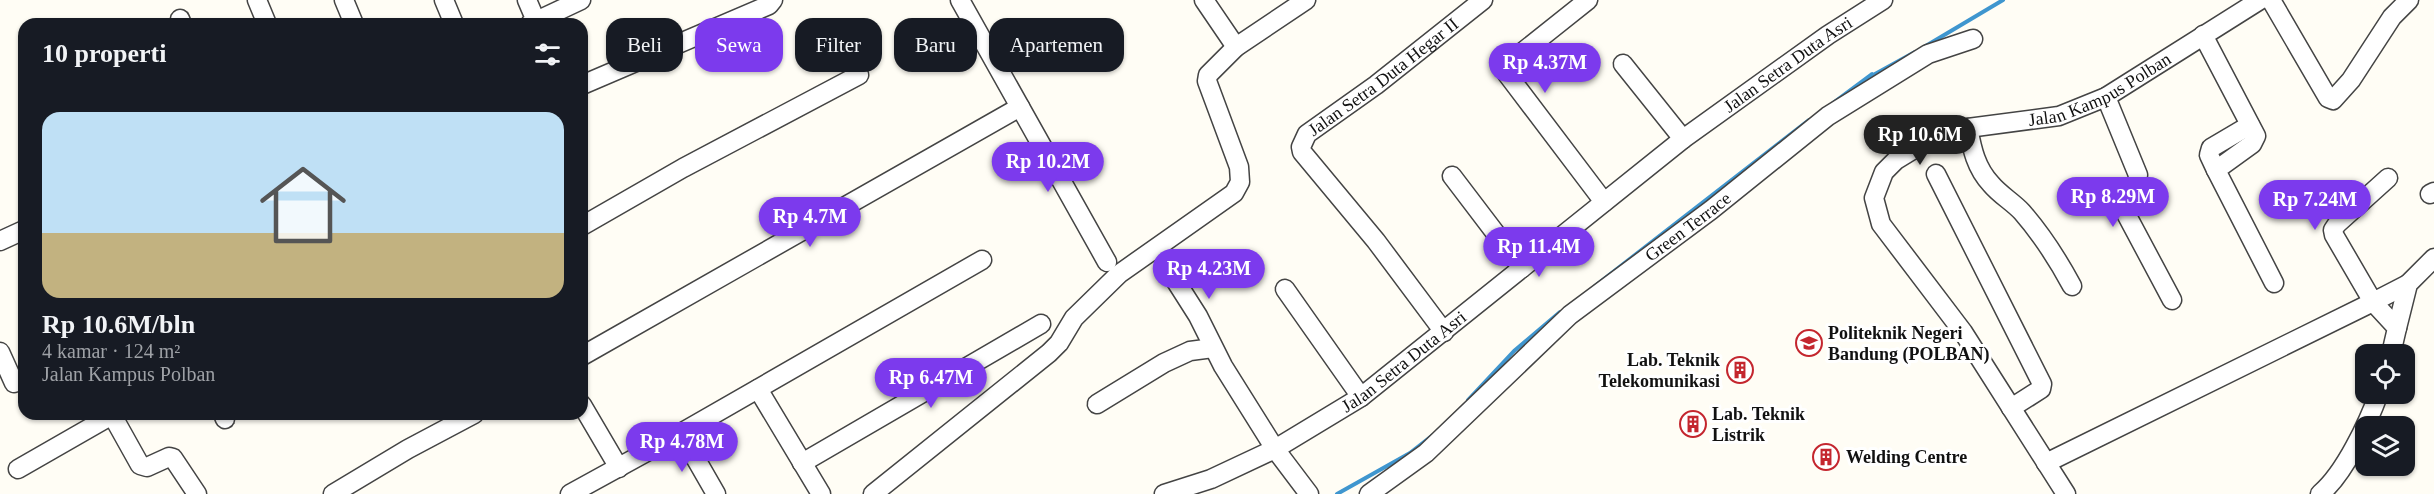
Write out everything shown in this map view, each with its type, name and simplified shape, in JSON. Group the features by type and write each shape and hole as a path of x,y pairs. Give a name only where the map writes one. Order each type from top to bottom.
{"street":[{"path":"257,0 264,18"},
{"path":"344,0 352,18"},
{"path":"444,0 452,18"},
{"path":"527,0 532,18"},
{"path":"543,18 581,0"},
{"path":"588,82 769,5 773,0"},
{"path":"960,0 1107,262"},
{"path":"1204,0 1236,47"},
{"path":"873,494 1049,353 1059,343 1074,318 1119,274 1237,190 1240,182 1239,167 1207,78 1211,69 1236,47 1306,0"},
{"name":"Jalan Setra Duta Hegar II","path":"1444,332 1376,241 1302,152 1301,147 1308,134 1376,85 1483,0"},
{"path":"1588,0 1505,66 1507,74 1604,202"},
{"name":"Jalan Setra Duta Asri","path":"1164,494 1210,479 1275,449 1361,397 1683,138 1828,35 1883,0"},
{"name":"Jalan Kampus Polban","path":"2066,494 1963,332 1881,224 1874,198 1884,172 1896,160 1932,138 1968,128 2059,116 2106,97 2260,0"},
{"path":"2271,0 2328,98 2333,100 2351,80 2392,18 2409,0"},
{"path":"2203,35 2250,125 2211,148 2209,155 2274,284"},
{"name":"Green Terrace","path":"1369,494 1426,453 1570,315 1711,210 1828,116 1928,54 1973,39"},
{"path":"1623,64 1683,138"},
{"path":"588,223 683,168 859,75"},
{"path":"2106,97 2138,174 2138,182 2124,202 2124,210 2172,300"},
{"path":"588,353 1020,108"},
{"path":"1968,128 1973,153 1983,174 1992,185 2013,202 2042,237 2072,286"},
{"path":"1936,174 2042,384 2041,389 2011,408"},
{"path":"1452,176 1522,268"},
{"path":"2388,178 2333,230 2335,238 2373,302 2397,328"},
{"path":"0,241 18,233"},
{"path":"2046,463 2408,284 2434,258"},
{"path":"570,494 982,260"},
{"path":"1170,272 1275,449 1309,494"},
{"path":"2393,344 2408,284"},
{"path":"1285,289 1361,397"},
{"path":"802,462 1041,324"},
{"path":"1097,404 1164,363 1190,351 1213,348"},
{"path":"0,352 14,382"},
{"path":"758,388 821,494"},
{"path":"2320,494 2329,486 2356,443 2374,404"},
{"path":"588,410 619,468"},
{"path":"18,469 104,420"},
{"path":"114,420 140,465 147,467 173,458 197,494"},
{"path":"333,494 408,449 463,420"},
{"path":"681,433 716,494"}],"waterway":[{"path":"1924,47 2003,0"},
{"path":"1833,103 1872,74 1866,79 1915,52"},
{"path":"1595,286 1809,120"},
{"path":"1468,400 1514,351 1560,312"},
{"path":"1337,494 1410,453 1433,435"}],"place":[{"name":"Politeknik Negeri Bandung (POLBAN)","path":"1809,343"},
{"name":"Lab. Teknik Telekomunikasi","path":"1740,370"},
{"name":"Lab. Teknik Listrik","path":"1693,424"},
{"name":"Welding Centre","path":"1826,457"}]}
